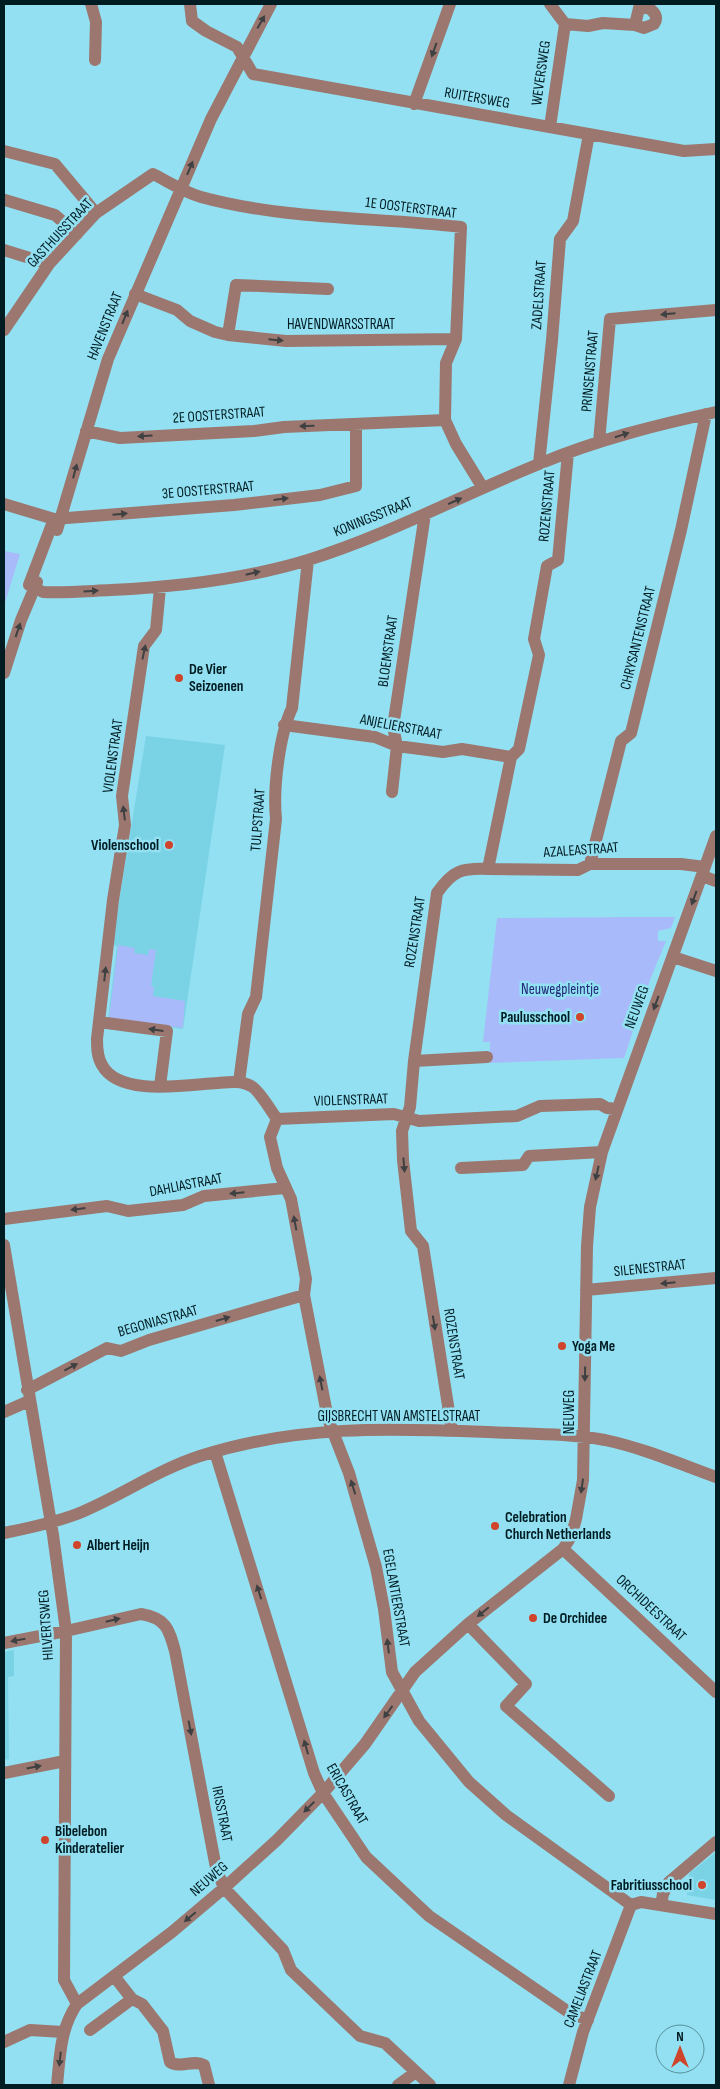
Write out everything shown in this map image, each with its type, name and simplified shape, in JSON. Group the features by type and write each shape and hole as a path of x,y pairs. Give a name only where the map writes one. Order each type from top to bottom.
{"street":[{"path":"91,4 96,22 95,60"},
{"path":"190,4 192,21 241,52"},
{"name":"HAVENSTRAAT","path":"4,673 32,586 58,518 108,359 210,118 241,52 271,4"},
{"path":"414,104 450,4"},
{"name":"WEVERSWEG","path":"550,4 565,24 550,128"},
{"name":"WEVERSWEG","path":"565,24 588,26 603,23 635,25 644,28 652,26 656,22 655,13 647,7 640,7 635,25"},
{"name":"RUITERSWEG","path":"241,52 253,74 684,151 716,149"},
{"name":"ZADELSTRAAT","path":"539,464 560,239 573,221 589,134"},
{"path":"4,151 55,164 96,213"},
{"name":"GASTHUISSTRAAT","path":"4,330 49,264 96,213 153,174 181,189"},
{"name":"1E OOSTERSTRAAT","path":"181,189 200,197 292,213 461,227 456,339 446,363 445,420 456,444 483,488"},
{"path":"5,200 55,215 77,234"},
{"path":"4,250 49,264"},
{"path":"228,335 236,285 328,289"},
{"name":"HAVENDWARSSTRAAT","path":"135,294 177,310 190,321 206,329 228,335 286,341 456,339"},
{"name":"PRINSENSTRAAT","path":"600,442 610,319 716,310"},
{"name":"KONINGSSTRAAT","path":"32,586 43,592 57,593 160,588 235,577 308,560 402,525 483,488 568,453 652,426 711,413"},
{"name":"CHRYSANTENSTRAAT","path":"590,864 621,741 631,733 711,413"},
{"name":"2E OOSTERSTRAAT","path":"86,431 120,438 254,431 284,427 445,420"},
{"name":"3E OOSTERSTRAAT","path":"58,518 234,505 320,494 356,486 356,424"},
{"name":"ROZENSTRAAT","path":"452,1431 423,1246 411,1231 403,1160 402,1131 410,1107 414,1061 437,893 446,880 456,872 473,868 488,869 511,757 519,749 539,655 534,639 547,566 558,560 568,453"},
{"path":"4,504 58,518"},
{"name":"BLOEMSTRAAT","path":"392,792 397,746 393,727 425,514"},
{"name":"TULPSTRAAT","path":"239,1082 248,1014 256,997 276,819 275,803 284,725 292,708 308,560"},
{"name":"VIOLENSTRAAT","path":"160,588 156,630 144,646 122,796 125,825 113,900 97,1052 102,1065 112,1077 130,1085 160,1086 239,1082"},
{"name":"ANJELIERSTRAAT","path":"284,725 375,737 397,746 443,752 462,749 511,757"},
{"name":"NEUWEG","path":"63,2032 68,2017 77,2004 172,1932 224,1888 324,1793 365,1744 415,1672 468,1624 564,1549 571,1537 580,1499 585,1437 586,1290 590,1207 602,1152 716,836"},
{"name":"AZALEASTRAAT","path":"488,869 578,870 590,864 681,864 704,872"},
{"path":"704,872 716,881"},
{"path":"673,957 716,971"},
{"path":"99,1022 167,1031 160,1086"},
{"path":"414,1061 487,1057"},
{"path":"239,1082 252,1086 276,1120"},
{"name":"VIOLENSTRAAT","path":"276,1120 394,1114 419,1121 517,1116 540,1106 590,1104 600,1104 607,1108 617,1109"},
{"name":"EGELANTIERSTRAAT","path":"276,1120 270,1138 277,1168 290,1199 306,1279 304,1295 328,1419 364,1522 384,1609 392,1672 419,1721 469,1782 506,1815 631,1905"},
{"path":"461,1168 523,1165 529,1156 602,1152"},
{"name":"DAHLIASTRAAT","path":"4,1219 108,1206 128,1211 183,1205 204,1196 285,1188"},
{"name":"HILVERTSWEG","path":"4,1245 66,1631 64,1980 77,2004"},
{"name":"SILENESTRAAT","path":"586,1290 716,1278"},
{"name":"BEGONIASTRAAT","path":"4,1412 28,1395 107,1348 120,1351 149,1340 304,1295"},
{"name":"GIJSBRECHT VAN AMSTELSTRAAT","path":"4,1532 50,1523 87,1510 170,1468 215,1452 276,1437 333,1430 452,1431 585,1437 609,1441 716,1477"},
{"name":"ERICASTRAAT","path":"215,1452 314,1773 324,1793 366,1857 429,1916 570,2013 588,2020"},
{"name":"ORCHIDEESTRAAT","path":"564,1549 716,1692"},
{"name":"IRISSTRAAT","path":"4,1643 141,1614 153,1616 160,1620 170,1632 175,1651 216,1868 224,1888 283,1950 291,1970 360,2036 385,2042 430,2085"},
{"path":"468,1624 526,1684 506,1706 609,1796"},
{"path":"4,1773 65,1761"},
{"path":"661,1905 663,1894 669,1882 716,1842"},
{"path":"631,1905 641,1902 716,1914"},
{"name":"CAMELIASTRAAT","path":"569,2085 588,2020 631,1905"},
{"path":"114,1976 132,1999 142,2004 163,2031 170,2062 173,2065 194,2062 204,2065 209,2085"},
{"path":"90,2030 132,1999"},
{"path":"4,2042 30,2030 63,2032 57,2085"},
{"path":"398,2085 416,2072"}],"shaded area":[{"name":"Violenschool","path":"146,736 225,745 183,1029 108,1019 117,946 112,945"},
{"path":"14,1650 14,1676 8,1677 9,1759 4,1760 4,1652"},
{"name":"Fabritiusschool","path":"716,1852 716,1900 687,1895 689,1874"}],"green space":[{"path":"4,551 20,554 4,606"},
{"name":"Neuwegpleintje","path":"675,917 671,928 658,931 658,941 666,941 650,980 624,1058 490,1063 490,1042 483,1042 497,918"},
{"path":"118,945 135,948 134,953 148,955 149,949 156,950 151,986 154,987 153,996 185,1001 183,1028 109,1018"}],"place":[{"name":"De Vier Seizoenen","path":"179,678"},
{"name":"Violenschool","path":"169,845"},
{"name":"Paulusschool","path":"580,1017"},
{"name":"Yoga Me","path":"562,1346"},
{"name":"Celebration Church Netherlands","path":"495,1526"},
{"name":"Albert Heijn","path":"77,1545"},
{"name":"De Orchidee","path":"533,1618"},
{"name":"Bibelebon Kinderatelier","path":"45,1840"},
{"name":"Fabritiusschool","path":"702,1885"}]}
